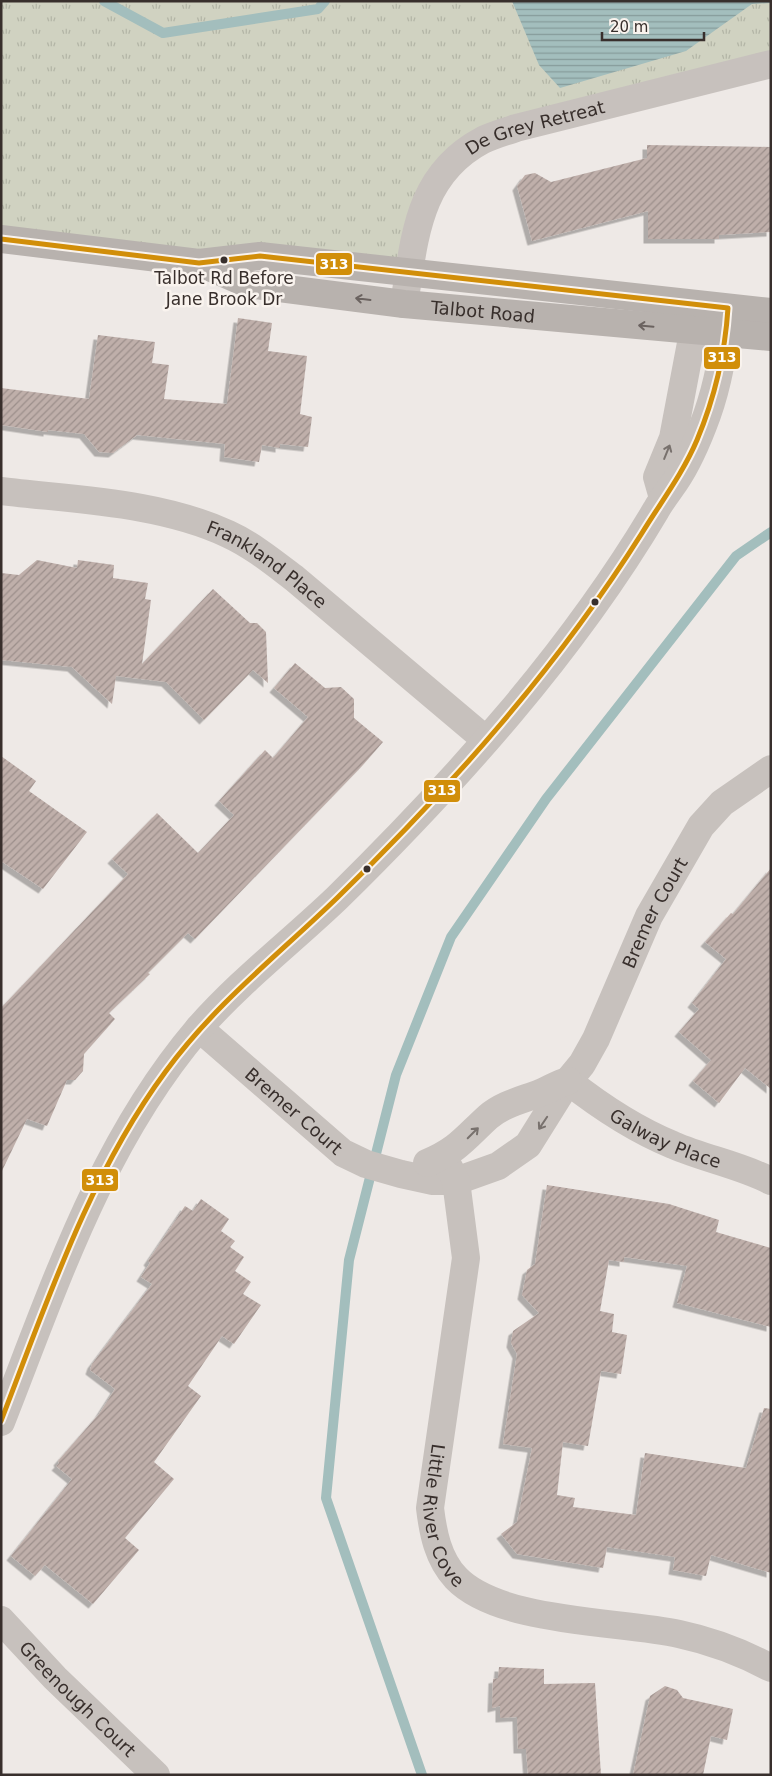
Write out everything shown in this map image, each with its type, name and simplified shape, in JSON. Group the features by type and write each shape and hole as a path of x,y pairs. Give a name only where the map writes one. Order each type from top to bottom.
{"main road":[{"name":"Talbot Road","path":"1,239 199,263 260,256 410,273 697,318 726,334 771,337"},
{"name":"Talbot Road","path":"199,263 248,284 404,304 697,318 728,308 771,312"}],"street":[{"name":"De Grey Retreat","path":"404,304 423,207 439,176 462,153 485,139 516,128 771,64"},
{"path":"1,1422 83,1214 112,1154 148,1095 199,1028 251,975 307,927 389,847 486,740 588,615 629,555 676,480 707,414 717,384 726,334 728,308"},
{"path":"663,498 657,477 673,438 697,318"},
{"name":"Frankland Place","path":"1,491 154,510 194,520 229,534 263,554 294,578 486,740"},
{"name":"Bremer Court","path":"199,1028 343,1153 366,1164 401,1174 433,1180 456,1181 498,1166 528,1145 568,1081 582,1064 596,1039 649,916 701,826 722,803 771,769"},
{"name":"Bremer Court","path":"401,1174 443,1156 461,1144 489,1117 504,1106 543,1092 552,1085 568,1081"},
{"name":"Galway Place","path":"568,1081 605,1110 641,1130 675,1146 771,1181"},
{"name":"Little River Cove","path":"443,1156 456,1181 466,1258 430,1508 434,1537 444,1561 456,1578 477,1593 500,1603 530,1612 677,1633 713,1642 741,1652 771,1668"},
{"name":"Greenough Court","path":"1,1620 55,1678 156,1775"}],"green space":[{"path":"1,1 771,1 771,64 462,153 409,273 1,239"}],"water":[{"path":"512,1 771,1 771,3 752,4 686,51 560,88 539,65"}],"building":[{"path":"647,145 771,147 771,232 719,235 719,239 648,239 648,211 532,241 517,186 525,175 535,173 551,182 647,158"},
{"path":"238,318 272,323 268,351 307,356 300,414 312,417 308,447 280,444 280,448 262,445 259,462 224,457 225,444 137,435 113,453 99,452 84,434 48,430 48,432 1,425 1,388 89,399 98,335 155,342 152,363 169,365 164,399 227,404"},
{"path":"37,560 77,568 78,560 114,565 113,578 148,583 145,599 151,600 142,664 213,589 250,623 257,623 266,632 268,683 253,670 204,720 166,682 116,676 112,704 72,667 1,660 1,573 19,575"},
{"path":"295,663 325,688 341,687 354,699 354,718 383,742 195,939 188,933 148,973 150,974 109,1013 115,1019 84,1054 83,1071 75,1080 67,1080 47,1126 27,1119 1,1173 1,1008 128,874 112,859 157,813 198,853 234,815 219,801 265,750 273,758 308,717 274,688"},
{"path":"1,756 36,781 29,791 87,832 43,889 1,861"},
{"path":"771,868 771,1089 745,1068 719,1103 693,1081 711,1060 679,1032 699,1009 692,1003 726,959 705,942 731,913 733,914"},
{"path":"547,1185 669,1204 719,1220 716,1232 771,1248 771,1327 677,1303 687,1266 624,1257 624,1262 609,1260 600,1311 614,1314 612,1332 627,1335 621,1374 601,1371 588,1446 563,1442 557,1495 575,1498 573,1507 636,1515 645,1453 746,1468 764,1408 771,1409 771,1573 711,1555 706,1576 673,1570 675,1557 607,1547 603,1568 517,1554 501,1534 517,1522 532,1448 503,1444 517,1354 511,1343 513,1331 539,1313 522,1295 527,1270 535,1264"},
{"path":"201,1199 229,1219 221,1231 235,1241 230,1247 244,1257 235,1271 251,1282 243,1294 261,1305 234,1344 222,1336 188,1386 201,1396 154,1462 174,1479 125,1538 139,1550 93,1604 45,1565 35,1576 11,1556 72,1479 56,1466 59,1463 58,1461 99,1414 115,1389 90,1370 92,1364 152,1284 141,1277 150,1263 148,1261 185,1206 193,1211"},
{"path":"499,1667 544,1669 544,1684 595,1683 601,1775 528,1775 526,1749 518,1749 517,1717 500,1718 500,1706 492,1708 493,1679 498,1678"},
{"path":"665,1686 677,1690 683,1698 733,1709 727,1740 711,1736 703,1775 633,1775 650,1696"}],"waterway":[{"path":"104,1 163,33 318,9 325,1"},
{"path":"422,1775 326,1498 349,1260 396,1075 451,937 546,799 736,556 771,532"}],"transit line":[{"name":"313","path":"1,239 199,263 260,256 728,308 718,375 709,408 697,440 678,476 642,533 575,631 500,724 421,813 337,898 205,1023 166,1071 139,1111 114,1153 72,1240 1,1421"}],"place":[{"name":"Talbot Rd Before Jane Brook Dr","path":"224,260"}]}
